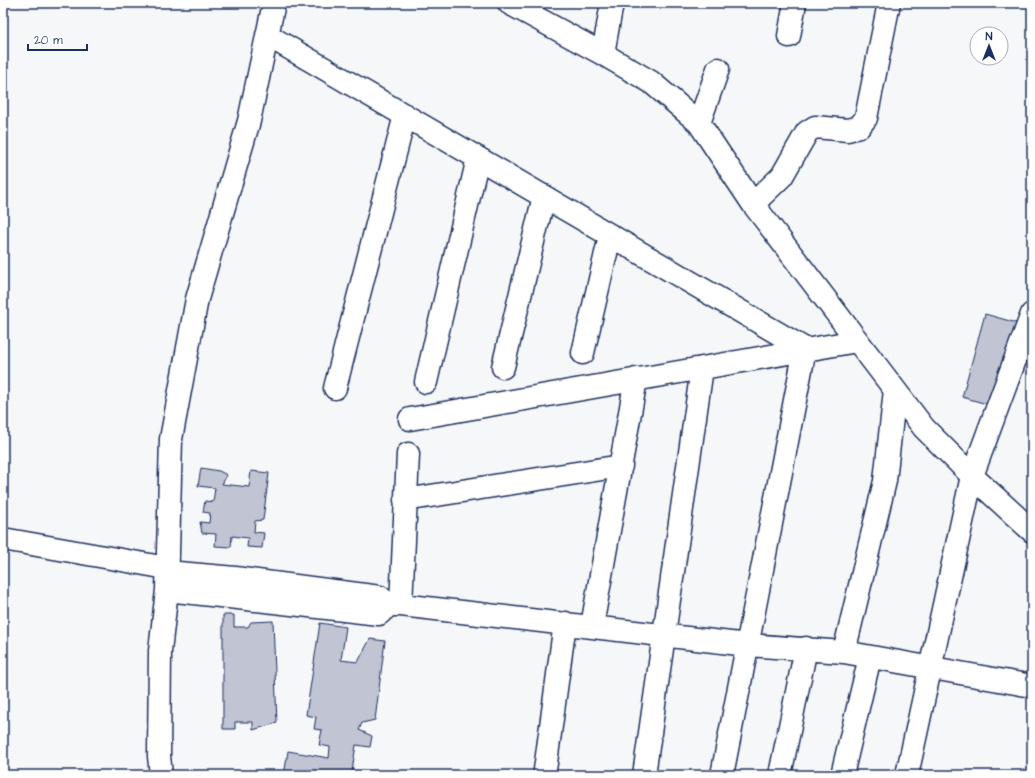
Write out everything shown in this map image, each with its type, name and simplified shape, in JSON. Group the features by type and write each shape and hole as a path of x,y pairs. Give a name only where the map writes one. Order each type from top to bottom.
{"street":[{"path":"161,775 159,756 160,651 167,577 171,439 197,299 249,121 274,3"},
{"path":"509,3 651,82 699,123 753,204 924,428 972,476 1032,530"},
{"path":"603,54 612,3"},
{"path":"788,36 794,3"},
{"path":"753,204 782,176 807,132 820,126 848,130 860,127 866,118 890,3"},
{"path":"267,35 806,349"},
{"path":"699,123 718,69"},
{"path":"335,388 405,116"},
{"path":"426,382 478,158"},
{"path":"503,367 544,196"},
{"path":"583,353 610,236"},
{"path":"907,775 929,668 972,476 1032,314"},
{"path":"410,419 857,340"},
{"path":"722,775 806,349"},
{"path":"644,775 702,368"},
{"path":"592,626 636,379"},
{"path":"844,652 885,481 895,390"},
{"path":"395,605 408,454"},
{"path":"405,500 621,466"},
{"path":"3,539 167,577 235,578 380,597 395,605 665,634 748,645 806,648 844,652 1032,686"},
{"path":"546,770 565,623"},
{"path":"780,775 806,648"},
{"path":"842,775 870,657"}],"building":[{"path":"985,314 1017,323 994,406 962,397"},
{"path":"201,468 219,471 227,475 222,484 249,487 251,471 269,473 263,520 255,521 254,532 264,533 262,548 247,547 248,538 232,536 231,547 215,546 216,534 202,533 200,522 209,523 210,513 203,512 205,501 213,502 215,488 198,486"},
{"path":"223,615 234,615 234,627 248,627 251,622 273,621 277,723 253,730 253,722 235,722 235,729 223,729"},
{"path":"320,623 346,627 341,660 358,662 370,639 385,641 375,720 362,723 359,730 372,736 370,747 356,745 352,771 367,773 367,775 284,775 288,751 329,758 330,747 319,745 322,730 314,729 316,717 306,715"}]}
